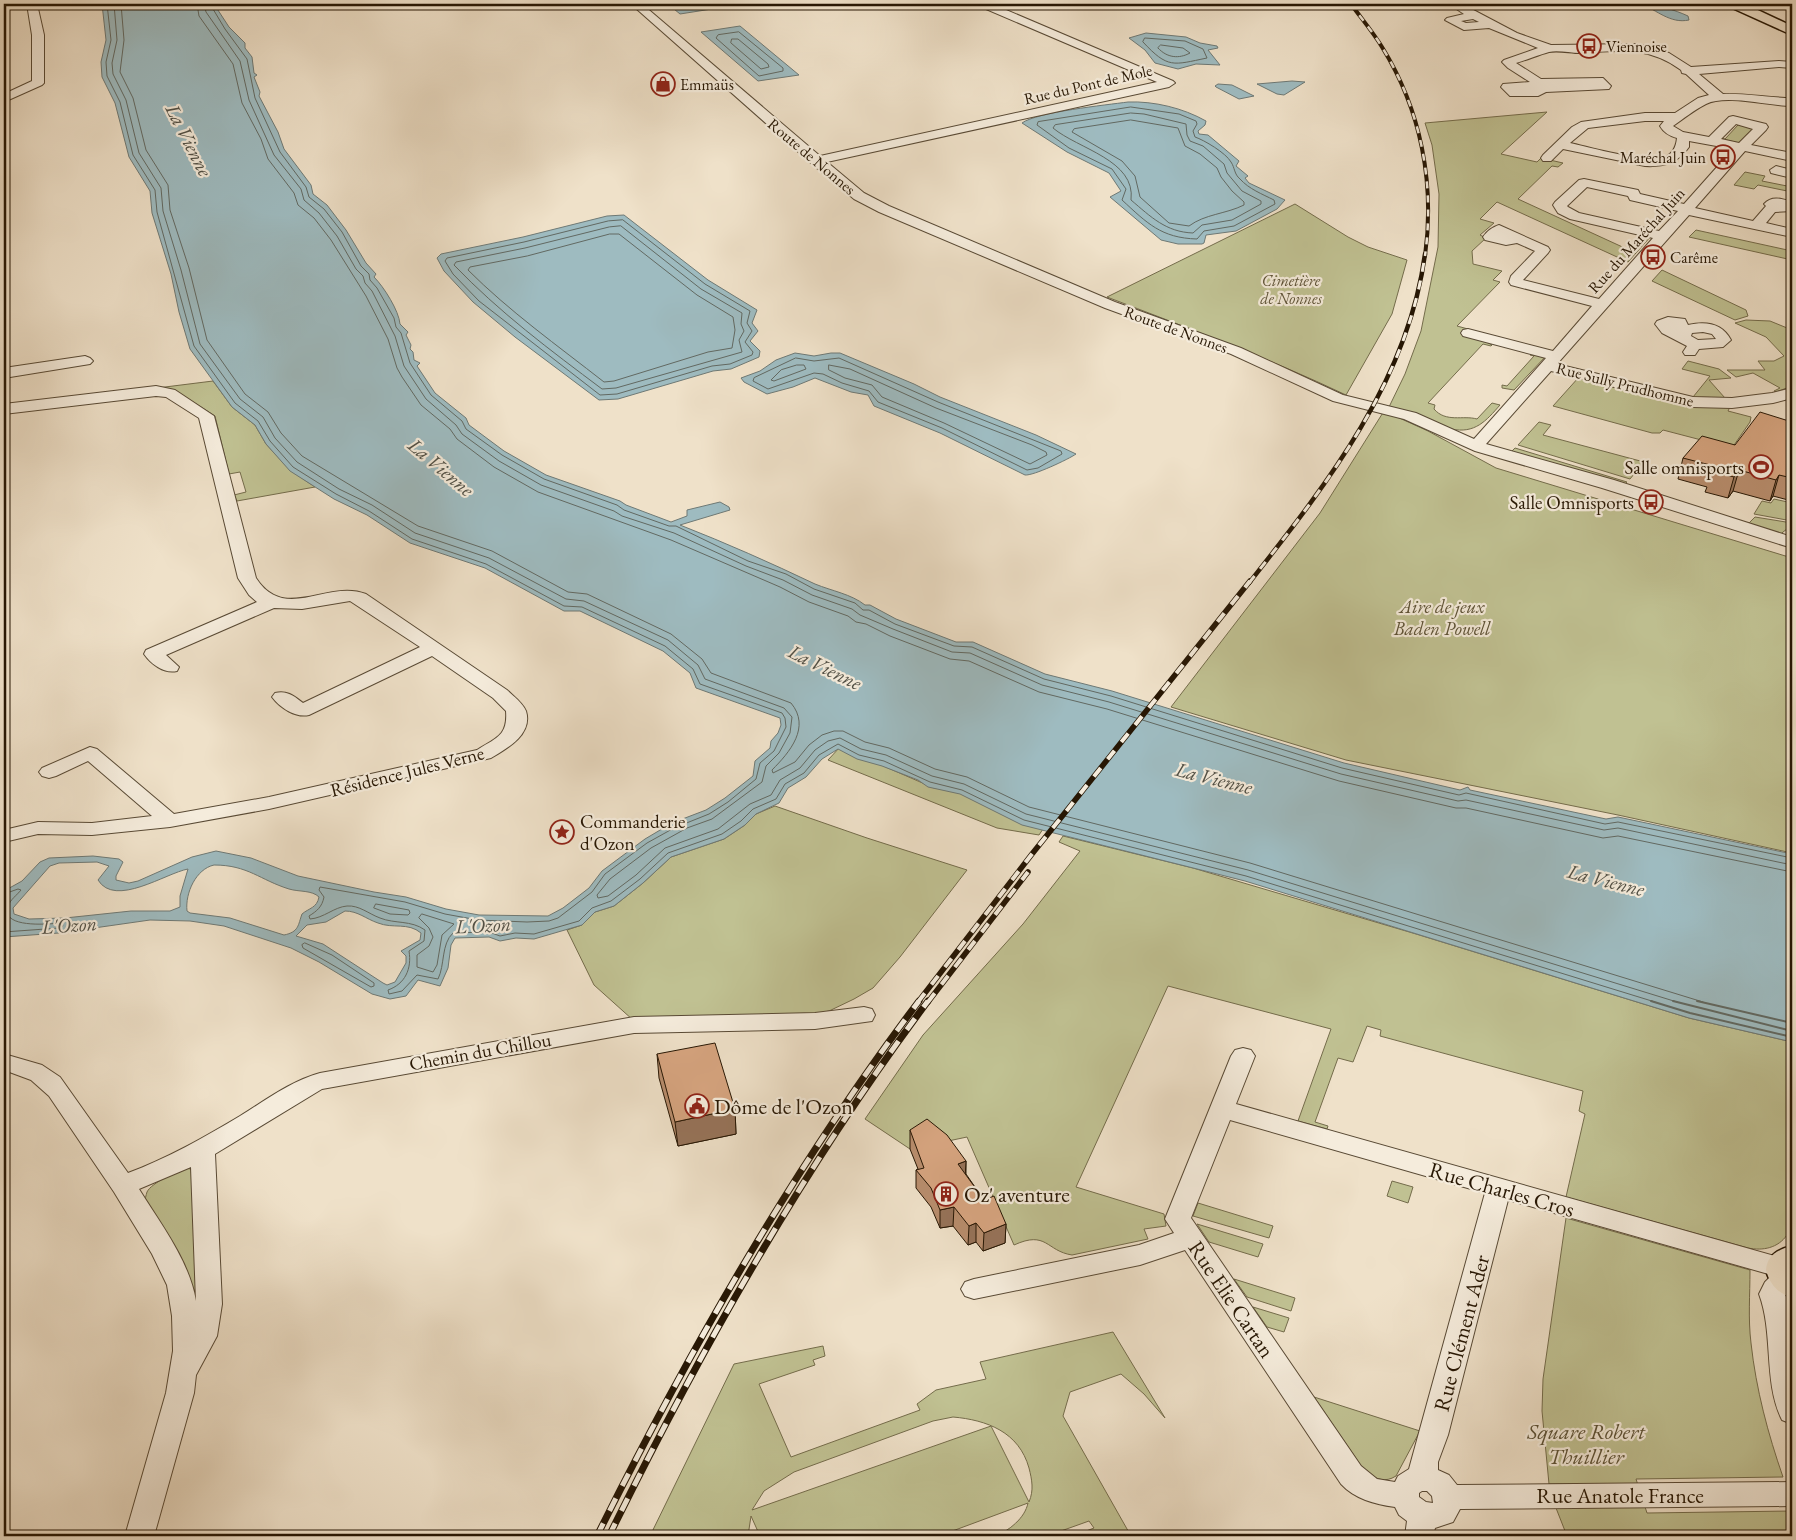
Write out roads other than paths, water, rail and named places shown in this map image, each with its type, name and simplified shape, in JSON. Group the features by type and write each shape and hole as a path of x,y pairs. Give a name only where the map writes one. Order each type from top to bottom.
{"main road":[{"path":"1735,4 1792,31"},
{"path":"1750,4 1792,24"}],"street":[{"path":"4,98 38,83 38,35 32,4"},
{"name":"Route de Nonnes","path":"636,4 816,161 859,196 1110,305 1236,351 1338,398 1410,416 1476,446 1621,488 1787,542"},
{"name":"Rue du Pont de Mole","path":"816,161 1170,83 983,4"},
{"path":"1454,4 1522,38 1550,48 1569,50 1628,48 1648,50 1667,56 1719,97"},
{"path":"1475,15 1451,20 1464,27 1492,24"},
{"path":"1541,86 1508,62 1550,48"},
{"path":"1686,71 1779,64 1792,65"},
{"path":"1771,66 1778,69 1792,69"},
{"path":"1792,102 1777,102 1746,96 1719,97 1702,101 1666,126 1671,131 1685,136 1792,157"},
{"path":"1777,102 1772,104 1773,109 1792,114"},
{"path":"1547,158 1576,130 1590,124 1646,117 1677,117"},
{"name":"Rue du Maréchal Juin","path":"1476,446 1761,126 1733,120 1712,141"},
{"path":"1561,145 1645,162 1659,163 1669,161 1677,154 1683,147 1685,136"},
{"path":"1776,170 1792,174"},
{"path":"1662,236 1575,216 1563,210 1560,205 1584,184 1633,193 1636,197 1792,233"},
{"path":"1757,225 1770,209 1774,208"},
{"path":"1520,238 1543,250 1516,279 1516,282 1601,304"},
{"path":"1704,327 1714,329 1722,334 1724,340 1718,344 1683,335 1704,327"},
{"path":"1468,333 1552,361"},
{"path":"4,374 85,361"},
{"name":"Rue Sully Prudhomme","path":"1552,361 1693,402 1732,403 1773,398 1792,393"},
{"path":"4,409 163,391 170,393 206,416 247,578 256,592 270,603"},
{"name":"Résidence Jules Verne","path":"4,836 38,828 92,829 170,821 269,803 484,754 496,748 512,735 517,726 516,710 500,694 360,598 342,596 284,605 270,603 153,654 170,667"},
{"path":"282,697 302,711 433,648"},
{"path":"49,772 90,753 170,821"},
{"name":"Chemin du Chillou","path":"123,1185 168,1168 203,1150 308,1085 377,1070 634,1025 815,1021 864,1016"},
{"name":"Rue Elie Cartan","path":"1242,1056 1178,1215 1180,1222 1351,1476 1364,1488 1417,1506 1436,1482 1446,1491 1448,1497"},
{"path":"4,1062 38,1071 48,1079 123,1185 163,1250 180,1285 185,1316 186,1351 180,1393 139,1536"},
{"name":"Rue Charles Cros","path":"1222,1109 1788,1272"},
{"path":"183,1374 204,1336 209,1304 203,1150"},
{"name":"Rue Clément Ader","path":"1417,1506 1424,1462 1434,1435 1499,1188"},
{"path":"974,1289 1140,1255 1190,1238"},
{"path":"1788,1272 1772,1294 1778,1310 1784,1371 1792,1412"},
{"name":"Rue Anatole France","path":"1448,1497 1792,1494"}],"water":[{"path":"102,4 214,4 229,27 245,43 245,48 252,57 254,73 257,75 254,77 260,92 259,96 278,132 284,149 311,185 313,194 327,205 346,230 366,263 376,274 374,277 390,299 400,324 408,332 406,335 411,345 410,349 413,352 414,360 420,363 417,366 435,393 466,418 469,425 504,451 546,475 620,501 671,522 687,516 687,510 720,502 729,507 730,510 680,525 748,553 815,584 848,595 896,619 956,642 973,642 1045,674 1112,691 1344,763 1460,790 1468,787 1470,790 1606,819 1618,817 1792,854 1792,1042 1689,1018 1245,881 1022,825 960,794 928,787 918,780 882,766 857,759 838,749 822,759 806,777 788,788 779,803 756,814 745,825 724,839 671,857 614,906 595,912 582,925 534,939 516,938 500,941 489,937 455,938 451,945 448,968 440,986 418,980 406,996 390,999 372,994 319,962 291,948 224,926 190,921 150,920 59,933 4,937 4,891 22,881 40,862 49,858 93,856 119,859 123,862 116,880 129,883 138,881 192,857 216,851 251,858 298,876 406,897 446,909 479,915 548,916 563,908 589,888 602,871 645,839 672,823 706,810 753,776 755,761 770,748 771,741 778,733 781,725 780,718 696,688 690,673 663,651 580,611 564,611 485,568 410,543 367,515 334,499 290,471 266,444 255,425 232,407 190,349 179,312 171,274 152,213 150,191 129,157 115,103 102,77 101,62 106,40","holes":["97,862 109,866 98,880 106,888 116,891 128,890 188,869 180,896 180,907 170,911 131,911 65,918 29,919 14,914 13,908 50,866 59,863","214,865 236,867 289,889 313,893 319,897 318,901 315,906 302,914 299,925 295,930 284,935 230,918 190,913 187,911 190,890 197,877 208,867","345,911 350,911 384,925 416,930 421,933 420,940 401,951 406,956 406,963 395,982 387,985 323,944 296,936 307,925 326,922"]},
{"path":"668,4 712,4 718,8 680,14"},
{"path":"1641,4 1671,10 1688,16 1689,20 1682,21 1670,18"},
{"path":"740,26 799,75 758,81 701,32"},
{"path":"1146,33 1186,37 1200,43 1217,46 1218,48 1208,50 1220,65 1196,64 1178,69 1155,63 1145,50 1129,38"},
{"path":"1292,81 1305,82 1284,95 1277,94 1257,84"},
{"path":"1218,84 1232,85 1254,96 1239,99 1215,86"},
{"path":"1128,102 1168,106 1188,112 1206,121 1205,125 1198,131 1199,134 1208,135 1239,161 1236,166 1248,176 1245,178 1249,183 1285,200 1277,209 1236,231 1206,235 1202,244 1178,244 1161,240 1110,197 1121,191 1109,173 1067,152 1022,123 1056,112"},
{"path":"624,215 708,280 757,310 752,323 758,331 750,341 760,351 759,357 731,369 713,371 618,399 599,400 515,337 473,302 444,271 437,258 441,254 523,237 607,216"},
{"path":"795,353 814,356 840,353 940,397 1036,435 1076,454 1043,470 1025,475 940,433 874,406 868,395 851,392 815,378 793,387 767,394 744,382 741,378 760,371 776,360"}],"railway":[{"path":"1351,4 1378,41 1395,71 1407,96 1415,122 1426,174 1428,229 1425,256"},
{"path":"1249,583 1334,470 1360,430 1382,389 1401,346 1416,301 1425,254"},
{"path":"918,1002 1032,854 1250,581"},
{"path":"928,1002 1028,872"},
{"path":"597,1536 669,1397 786,1194 873,1064 919,1001"},
{"path":"609,1536 680,1397 756,1261 838,1129 928,1001"}],"place":[{"name":"Viennoise","path":"1589,46"},
{"name":"Emmaüs","path":"663,84"},
{"name":"Maréchal Juin","path":"1723,157"},
{"name":"Carême","path":"1653,257"},
{"name":"Salle omnisports","path":"1761,467"},
{"name":"Salle Omnisports","path":"1651,502"},
{"name":"Commanderie d'Ozon","path":"562,832"},
{"name":"Dôme de l'Ozon","path":"697,1106"},
{"name":"Oz' aventure","path":"946,1194"}],"water label":[{"name":"La Vienne","path":"189,140"},
{"name":"La Vienne","path":"441,467"},
{"name":"La Vienne","path":"825,667"},
{"name":"La Vienne","path":"1214,778"},
{"name":"La Vienne","path":"1606,880"},
{"name":"L'Ozon","path":"69,925"},
{"name":"L'Ozon","path":"483,925"}],"park label":[{"name":"Cimetière de Nonnes","path":"1291,289"},
{"name":"Aire de jeux Baden Powell","path":"1442,617"},
{"name":"Square Robert Thuillier","path":"1586,1444"}]}
